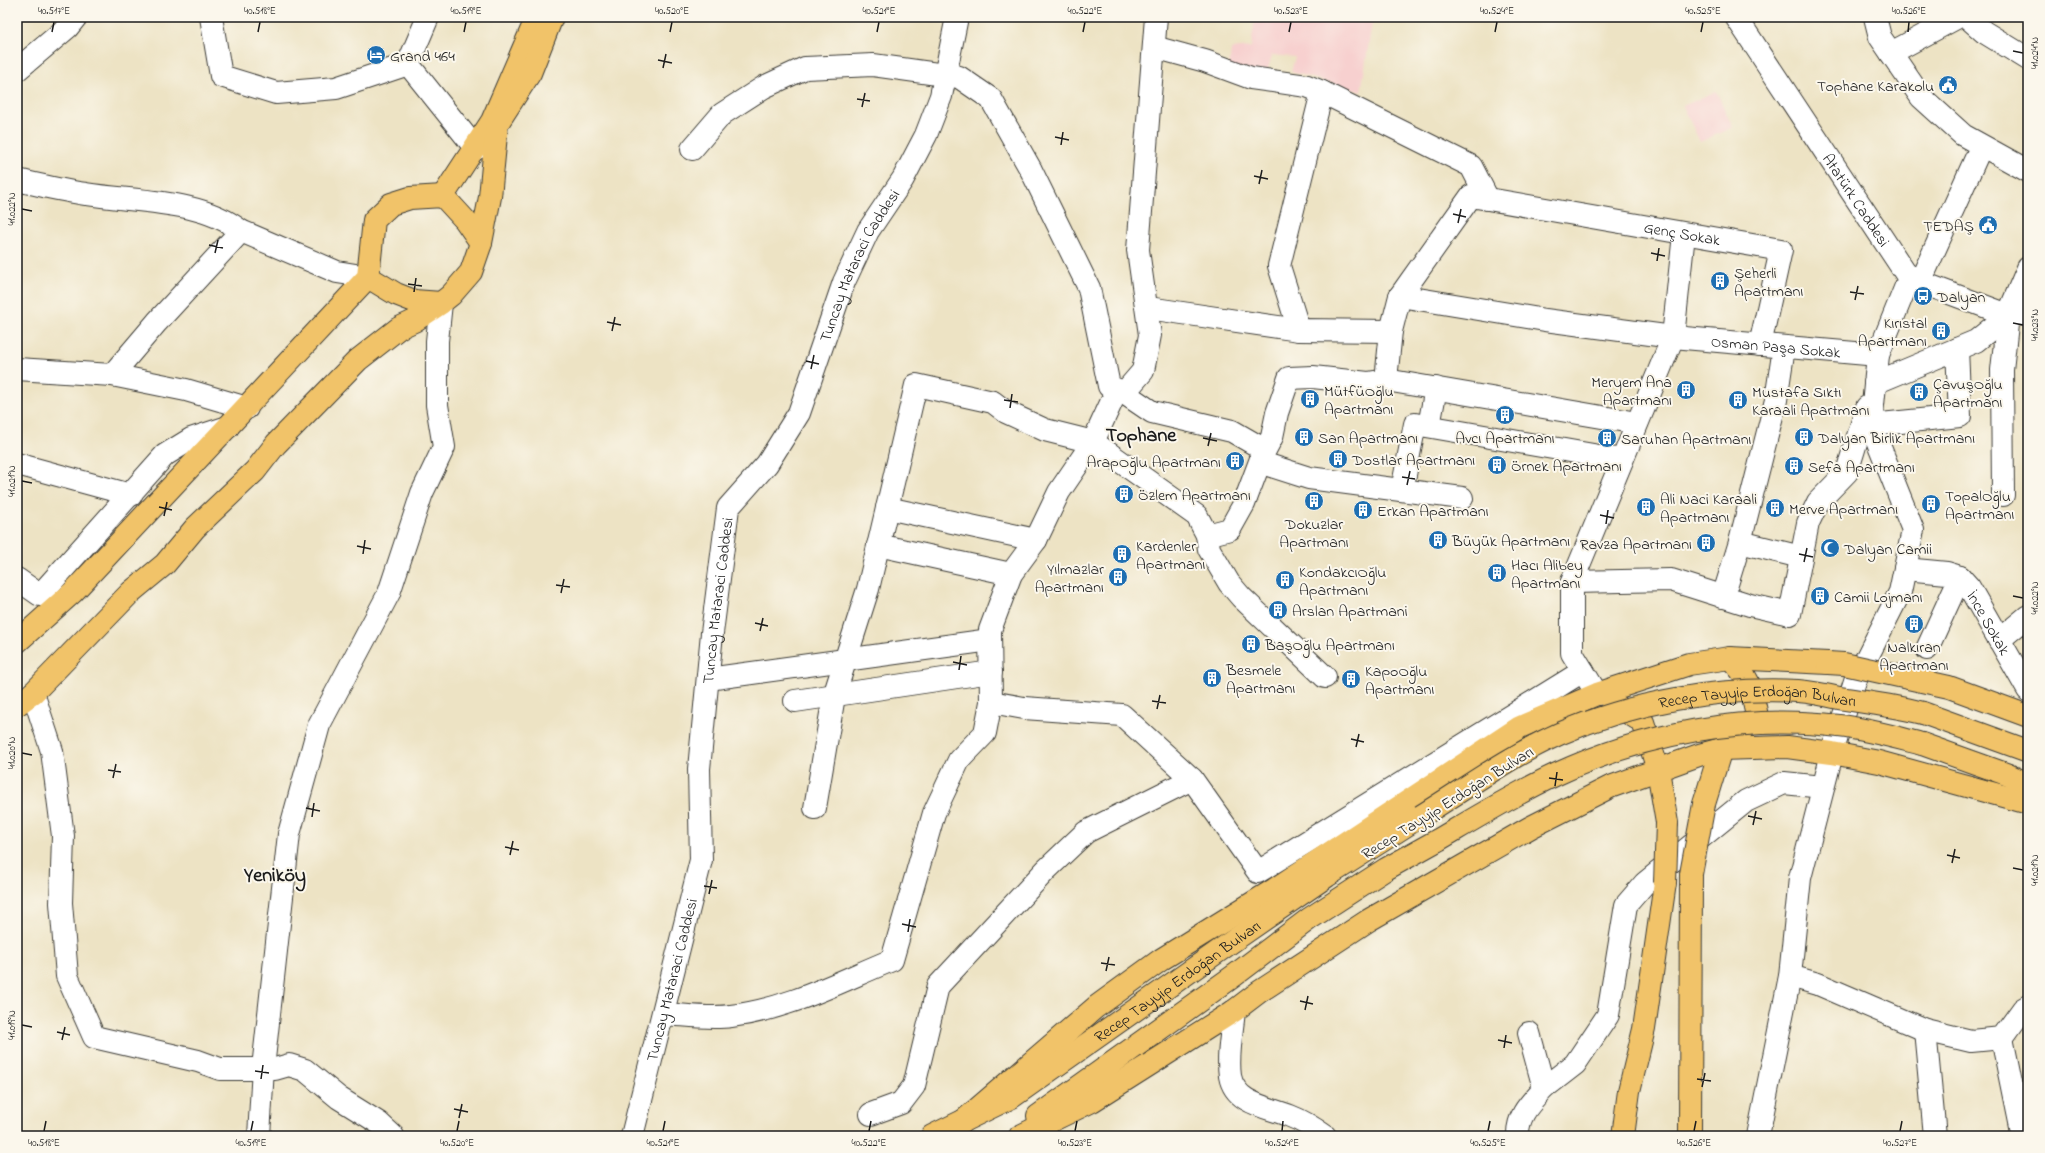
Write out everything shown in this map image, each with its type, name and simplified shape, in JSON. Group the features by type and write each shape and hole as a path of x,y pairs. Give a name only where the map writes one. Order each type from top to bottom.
{"main road":[{"path":"443,196 476,149 492,122 536,17"},
{"path":"25,699 131,592 165,564 195,528 255,472 276,444 358,360 400,328 414,321 441,303 451,295 471,272 481,243 490,197 497,124 530,73 552,17"},
{"path":"443,196 465,220 481,243"},
{"path":"17,642 73,592 247,408 368,277 374,220 391,204 410,198 443,196"},
{"path":"368,277 396,294 414,302 441,303"},
{"path":"1690,1136 1691,874 1704,804 1721,749 1757,716 1751,686 1743,672 1730,658"},
{"path":"962,1122 1096,1007 1162,959 1275,889 1520,727 1597,694 1689,664 1730,658 1828,663 1844,664 1949,687 2028,716"},
{"name":"Recep Tayyip Erdoğan Bulvarı","path":"932,1136 1012,1097 1327,876 1496,769 1558,735 1604,717 1647,704 1717,694 1766,690 1800,691 1923,713 2028,751"},
{"path":"1597,694 1643,722 1658,770 1667,823 1665,883 1644,1029 1628,1091 1623,1136"},
{"name":"Recep Tayyip Erdoğan Bulvarı","path":"1012,1136 1235,975 1309,919 1380,873 1506,801 1564,771 1598,757 1634,746 1702,729 1765,722 1820,724 1858,729 1922,744 2006,774 2028,784"},
{"path":"1020,1136 1092,1101 1234,1011 1259,992 1369,920 1531,827 1610,787 1699,755 1721,749 1787,747 1879,762 2028,803"}],"street":[{"path":"17,70 68,27 76,17"},
{"path":"211,17 221,76 276,93 336,88 408,64 428,17"},
{"name":"Tuncay Mataraci Caddesi","path":"632,1136 701,860 699,769 724,528 728,508 767,464 799,413 844,282 868,231 903,179 926,135 941,96 957,17"},
{"path":"663,1014 729,1016 771,1009 794,1002 841,980 892,960 934,813 959,760 985,733 991,702 990,630 1011,574 1036,540 1058,492 1093,442 1120,392 1143,371 1150,335 1148,308 1138,250 1156,17"},
{"name":"Atatürk Caddesi","path":"1736,17 1886,246 1906,274 1915,279 2018,314"},
{"path":"1875,17 1880,37 1921,98 1963,135 1981,147 2028,171"},
{"path":"1891,53 1958,17"},
{"path":"1967,17 1984,32 2028,59"},
{"path":"1154,47 1205,61 1251,78 1307,86 1322,92 1472,166 1488,199"},
{"path":"408,64 476,149"},
{"path":"692,149 722,114 764,87 805,68 873,64 959,76 991,99 1031,170 1088,288 1109,386 1152,412 1232,431 1258,446 1265,464 1309,478 1462,498"},
{"path":"1299,330 1280,266 1322,92"},
{"path":"1758,1136 1790,976 1800,878 1823,787 1855,681 1900,592 1913,530 1871,425 1878,355 1981,147"},
{"path":"17,180 85,194 189,207 231,222 241,230 337,272 368,277"},
{"name":"Genç Sokak","path":"1400,296 1471,196 1781,250 1760,345"},
{"path":"112,375 157,322 241,230"},
{"path":"1597,694 1572,653 1572,582 1673,337 1684,234"},
{"path":"2003,495 2002,370 2018,314 2028,268"},
{"path":"1386,380 1390,332 1400,296"},
{"name":"Osman Paşa Sokak","path":"1400,296 1545,320 1673,337 1878,355"},
{"path":"259,1136 263,1068 289,834 320,725 389,593 422,493 444,447 437,405 437,341 441,303"},
{"path":"1148,308 1299,330 1390,332"},
{"path":"1875,382 1976,341 2018,314"},
{"path":"414,321 437,341"},
{"path":"1723,597 1740,542 1776,400 1784,347"},
{"path":"1871,425 1960,416 1957,349"},
{"path":"17,369 112,375 186,390 247,408"},
{"path":"1207,535 1230,529 1244,504 1262,456 1272,437 1277,413 1289,378 1313,377 1368,383 1386,380 1638,423"},
{"path":"1572,582 1671,580 1723,597 1790,614 1808,523 1818,502 1847,472 1875,382"},
{"path":"814,808 834,696 868,589 916,385 993,402 1006,412 1045,430 1093,442 1196,516 1207,535 1209,549 1229,583 1241,597 1325,678"},
{"path":"1429,426 1436,388"},
{"path":"1402,490 1415,424 1622,460"},
{"path":"17,579 40,595 131,495 165,455 191,439 228,427"},
{"path":"17,464 131,495"},
{"path":"887,508 1036,540"},
{"path":"1740,542 1801,557"},
{"path":"878,545 1011,574"},
{"name":"İnce Sokak","path":"1905,569 1948,573 1960,577 1970,587 2028,690"},
{"name":"İnce Sokak","path":"1927,650 1960,577"},
{"path":"1999,640 2028,616"},
{"path":"708,679 990,640"},
{"path":"991,702 1024,708 1122,715 1192,779 1258,872 1583,670"},
{"path":"795,701 991,672"},
{"path":"25,699 52,751 63,836 61,903 67,976 94,1037 198,1061 220,1069 275,1069 289,1065 305,1070 339,1098 379,1122 393,1136"},
{"path":"871,1114 901,1103 914,1086 938,986 1046,870 1086,832 1192,779"},
{"path":"1518,1136 1518,1127 1524,1109 1544,1088 1575,1064 1608,1015 1626,905 1645,883 1746,801 1784,783 1823,787"},
{"path":"1790,976 1818,984 1925,1030 1971,1041 2002,1038"},
{"path":"2022,1136 2002,1038 2023,1009 2028,1006"},
{"path":"1234,1011 1229,1061 1230,1077 1234,1089 1245,1100 1307,1123 1325,1136"},
{"path":"1925,1030 1935,1136"},
{"path":"1529,1033 1544,1088"}],"shaded area":[{"path":"1255,17 1373,17 1361,92 1291,72 1295,57 1272,55 1266,76 1229,68 1231,49 1251,47"},
{"path":"1716,91 1733,127 1700,142 1683,106"}],"place":[{"name":"Grand 464","path":"376,55"},
{"name":"Tophane Karakolu","path":"1948,85"},
{"name":"TEDAŞ","path":"1988,225"},
{"name":"Şeherli Apartmanı","path":"1720,281"},
{"name":"Dalyan","path":"1923,296"},
{"name":"Kırıstal Apartmanı","path":"1941,331"},
{"name":"Meryem Ana Apartmanı","path":"1686,390"},
{"name":"ÇavuşOğlu Apartmanı","path":"1919,392"},
{"name":"MütfüOğlu Apartmanı","path":"1310,399"},
{"name":"Mustafa Sıktı Karaali Apartmanı","path":"1738,400"},
{"name":"Avcı Apartmanı","path":"1505,415"},
{"name":"San Apartmanı","path":"1304,437"},
{"name":"Dalyan Birlik Apartmanı","path":"1804,437"},
{"name":"Saruhan Apartmanı","path":"1607,438"},
{"name":"Dostlar Apartmanı","path":"1338,459"},
{"name":"ArapOğlu Apartmanı","path":"1235,461"},
{"name":"Örnek Apartmanı","path":"1497,465"},
{"name":"Sefa Apartmanı","path":"1794,466"},
{"name":"Özlem Apartmanı","path":"1124,494"},
{"name":"Dokuzlar Apartmanı","path":"1314,501"},
{"name":"TopalOğlu Apartmanı","path":"1931,504"},
{"name":"Ali Naci Karaali Apartmanı","path":"1646,507"},
{"name":"Merve Apartmanı","path":"1775,508"},
{"name":"Erkan Apartmanı","path":"1363,510"},
{"name":"Büyük Apartmanı","path":"1438,540"},
{"name":"Ravza Apartmanı","path":"1706,543"},
{"name":"Dalyan Camii","path":"1830,548"},
{"name":"Kardenler Apartmanı","path":"1122,554"},
{"name":"Hacı Alibey Apartmanı","path":"1497,573"},
{"name":"Yılmazlar Apartmanı","path":"1118,577"},
{"name":"KondakcıOğlu Apartmanı","path":"1285,580"},
{"name":"Camii Lojmanı","path":"1820,596"},
{"name":"Arslan Apartmani","path":"1278,610"},
{"name":"Nalkıran Apartmanı","path":"1914,624"},
{"name":"BaşOğlu Apartmanı","path":"1251,644"},
{"name":"Besmele Apartmanı","path":"1212,678"},
{"name":"KapoOğlu Apartmanı","path":"1351,679"}],"district":[{"name":"Tophane","path":"1141,434"},
{"name":"Yeniköy","path":"275,874"}]}
